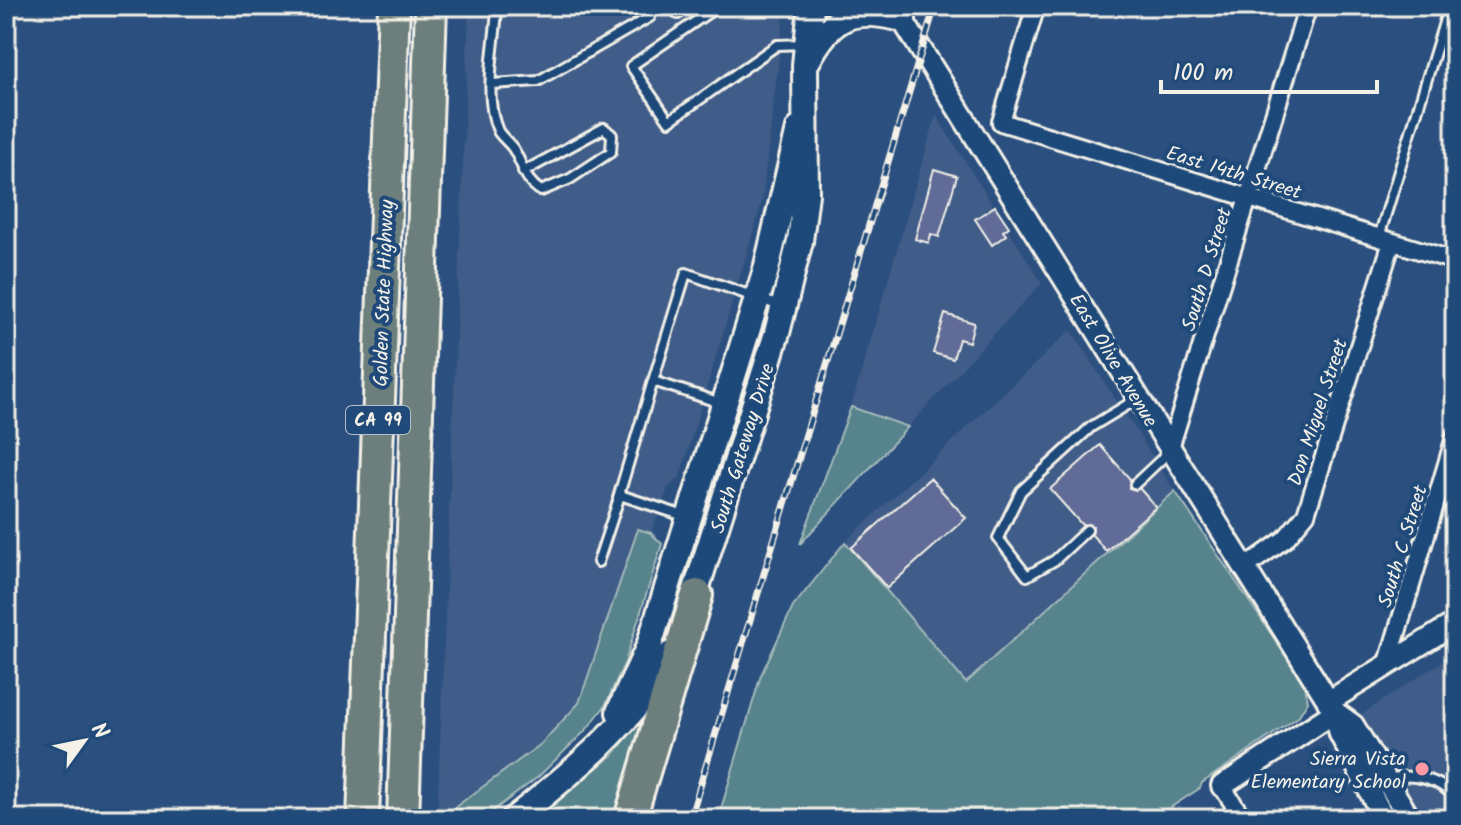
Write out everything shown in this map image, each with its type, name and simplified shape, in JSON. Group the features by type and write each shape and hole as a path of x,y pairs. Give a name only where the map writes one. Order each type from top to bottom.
{"highway":[{"name":"Golden State Highway","path":"363,819 393,11"},
{"name":"Golden State Highway","path":"403,819 431,13"},
{"path":"630,819 697,595"}],"main road":[{"name":"South Gateway Drive","path":"514,819 627,719 661,672 697,595 784,307 806,194 804,115 811,6"},
{"path":"806,55 824,35 853,15 898,13"},
{"name":"South Gateway Drive","path":"594,751 619,712 641,666 757,298 783,203 793,145 804,115"},
{"path":"688,517 718,526"}],"street":[{"path":"977,135 1001,122 1036,6"},
{"name":"South D Street","path":"1169,451 1308,6"},
{"name":"East Olive Avenue","path":"898,13 977,135 1169,451 1331,707 1340,734 1410,819"},
{"name":"East 14th Street","path":"1001,122 1455,261"},
{"name":"Don Miguel Street","path":"1243,569 1285,539 1306,514 1385,240"},
{"name":"South C Street","path":"1387,666 1455,437"},
{"path":"1243,819 1222,786 1387,666 1455,623"},
{"name":"East Olive Avenue","path":"1379,785 1384,819"}],"lane":[{"path":"497,6 491,100 499,131 514,150 523,172 528,183 541,191 570,179 611,152 612,135 604,128 594,132 523,172"},
{"path":"678,14 690,6"},
{"path":"718,6 631,66 669,121 777,45 806,55"},
{"path":"1385,240 1449,6"},
{"path":"492,84 538,81 650,17"},
{"path":"598,562 686,273 784,307"},
{"path":"653,381 724,404"},
{"path":"1087,530 1055,560 1027,576 998,538 1021,491 1091,427 1137,398"},
{"path":"1135,484 1169,451"},
{"path":"618,498 620,495 688,517"},
{"path":"1379,785 1404,775 1426,779 1450,791 1455,799"}],"shaded area":[{"path":"469,6 785,6 762,202 680,477 668,488 651,533 638,530 581,700 539,747 437,819"},
{"path":"936,115 1042,283 908,427 851,407"},
{"path":"1071,330 1175,491 966,683 845,542"},
{"name":"Sierra Vista Elementary School","path":"1455,653 1455,819 1420,819 1356,718"}],"green space":[{"path":"851,407 908,427 800,544"},
{"path":"1175,491 1304,683 1308,701 1298,717 1202,783 1200,788 1153,819 718,819 761,675 793,607 845,542 966,683"},
{"path":"638,529 651,533 662,544 625,662 605,706 586,730 538,777 482,819 439,819 541,744 579,703"},
{"path":"638,724 646,726 617,819 533,819 613,755"}],"building":[{"path":"934,169 957,176 939,237 931,234 929,243 915,239"},
{"path":"995,206 1009,227 1003,231 1006,235 992,245 975,219"},
{"path":"945,314 974,323 969,342 959,339 953,359 933,353"},
{"path":"1100,445 1130,479 1129,488 1140,489 1156,507 1106,551 1092,535 1093,526 1082,525 1050,489"},
{"path":"930,478 966,518 887,588 851,548"}],"railway":[{"path":"690,819 935,6"}],"place":[{"name":"Sierra Vista Elementary School","path":"1422,769"}]}
